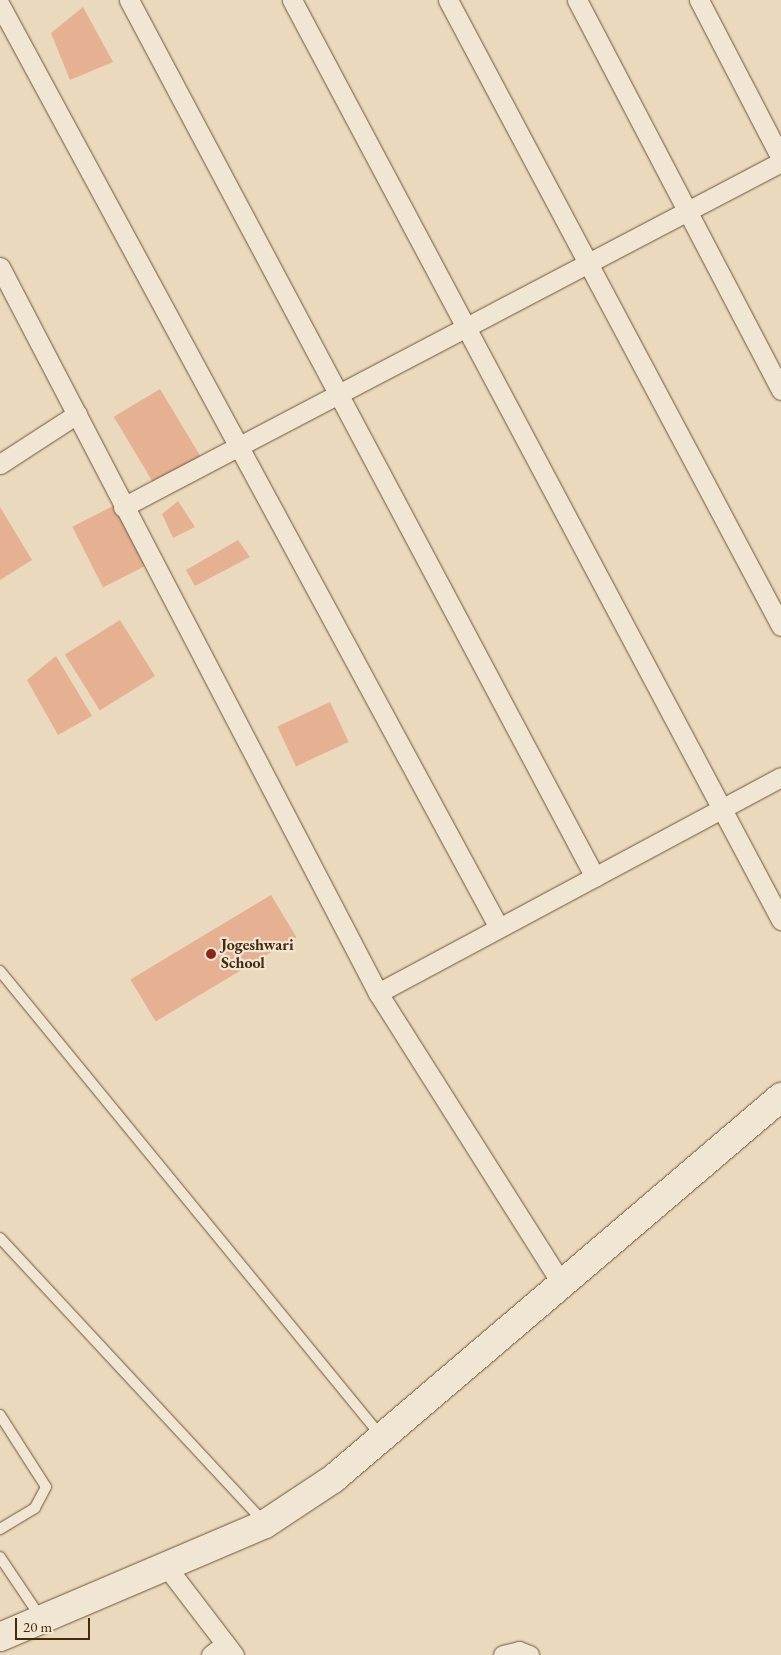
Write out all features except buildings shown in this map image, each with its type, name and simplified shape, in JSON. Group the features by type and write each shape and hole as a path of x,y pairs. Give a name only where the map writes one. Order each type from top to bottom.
{"main road":[{"path":"0,1638 265,1524 384,1440 562,1284 781,1097"}],"street":[{"path":"129,0 337,395 595,877"},
{"path":"292,0 781,920"},
{"path":"448,0 586,264 781,626"},
{"path":"577,0 781,390"},
{"path":"699,0 781,158"},
{"path":"0,5 237,447 499,928"},
{"path":"123,507 781,162"},
{"path":"0,267 123,507 378,993 562,1284"},
{"path":"0,464 77,414"},
{"path":"378,993 781,777"},
{"path":"166,1566 223,1651"},
{"path":"503,1655 519,1651 529,1655"}],"lane":[{"path":"0,971 384,1440"},
{"path":"0,1238 265,1524"},
{"path":"0,1415 46,1487 36,1508 0,1529"},
{"path":"0,1557 42,1619"}],"place":[{"name":"Jogeshwari School","path":"211,954"}]}
